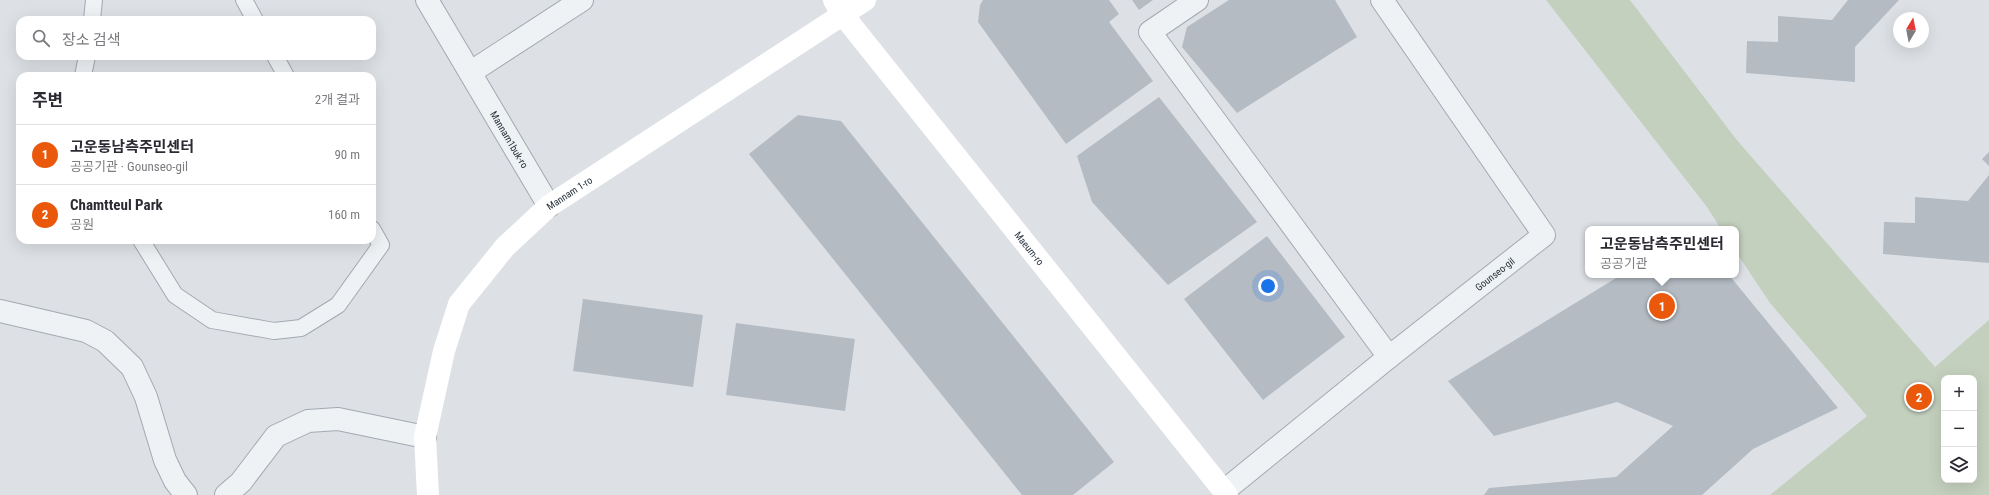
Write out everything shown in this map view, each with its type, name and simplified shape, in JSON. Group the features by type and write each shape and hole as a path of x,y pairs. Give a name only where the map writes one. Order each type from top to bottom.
{"street":[{"name":"Mannam1buk-ro","path":"427,0 471,72 548,206"},
{"path":"471,72 582,0"},
{"name":"Mannam 1-ro","path":"428,495 425,437 444,351 459,304 505,247 548,206 838,8 865,0"},
{"path":"1198,0 1150,32 1389,357"},
{"name":"Gounseo-gil","path":"1226,493 1389,357 1544,235 1382,0"},
{"name":"Maeum-ro","path":"838,8 1226,493"},
{"path":"0,311 86,331 105,341 132,368 146,397 165,460 175,481 186,495"},
{"path":"226,495 242,482 276,436 308,421 338,418 425,437"}],"lane":[{"path":"92,16 94,0"},
{"path":"244,0 253,16"},
{"path":"85,72 86,60"},
{"path":"277,60 284,72"},
{"path":"144,244 175,294 206,316 212,320 274,331 302,328 338,305 381,244 376,236"}],"green space":[{"path":"1546,0 1630,0 1736,139 1935,367 1989,320 1989,495 1770,495 1867,416 1770,303 1739,256 1739,226 1719,226 1707,207"}],"building":[{"path":"983,0 1109,0 1119,14 1109,22 1153,81 1066,144 978,22 980,5"},
{"path":"1132,0 1153,0 1139,10"},
{"path":"1229,0 1335,0 1357,37 1237,113 1182,47 1187,27"},
{"path":"1848,0 1899,0 1855,47 1855,82 1746,73 1747,41 1778,42 1778,16 1832,20"},
{"path":"1159,97 1257,222 1168,285 1092,202 1077,156"},
{"path":"798,115 841,121 1114,462 1073,495 1022,495 749,154"},
{"path":"1989,152 1989,166 1982,159"},
{"path":"1989,175 1989,263 1883,254 1884,222 1915,223 1915,197 1968,201"},
{"path":"1267,236 1345,337 1263,400 1184,299"},
{"path":"1616,278 1731,278 1838,408 1753,449 1702,495 1484,495 1489,488 1616,477 1673,426 1617,402 1494,436 1448,381"},
{"path":"583,299 703,315 693,387 573,371"},
{"path":"736,323 855,339 845,411 726,395"}],"place":[{"name":"고운동남측주민센터","path":"1662,306"},
{"name":"Chamtteul Park","path":"1919,397"}]}
